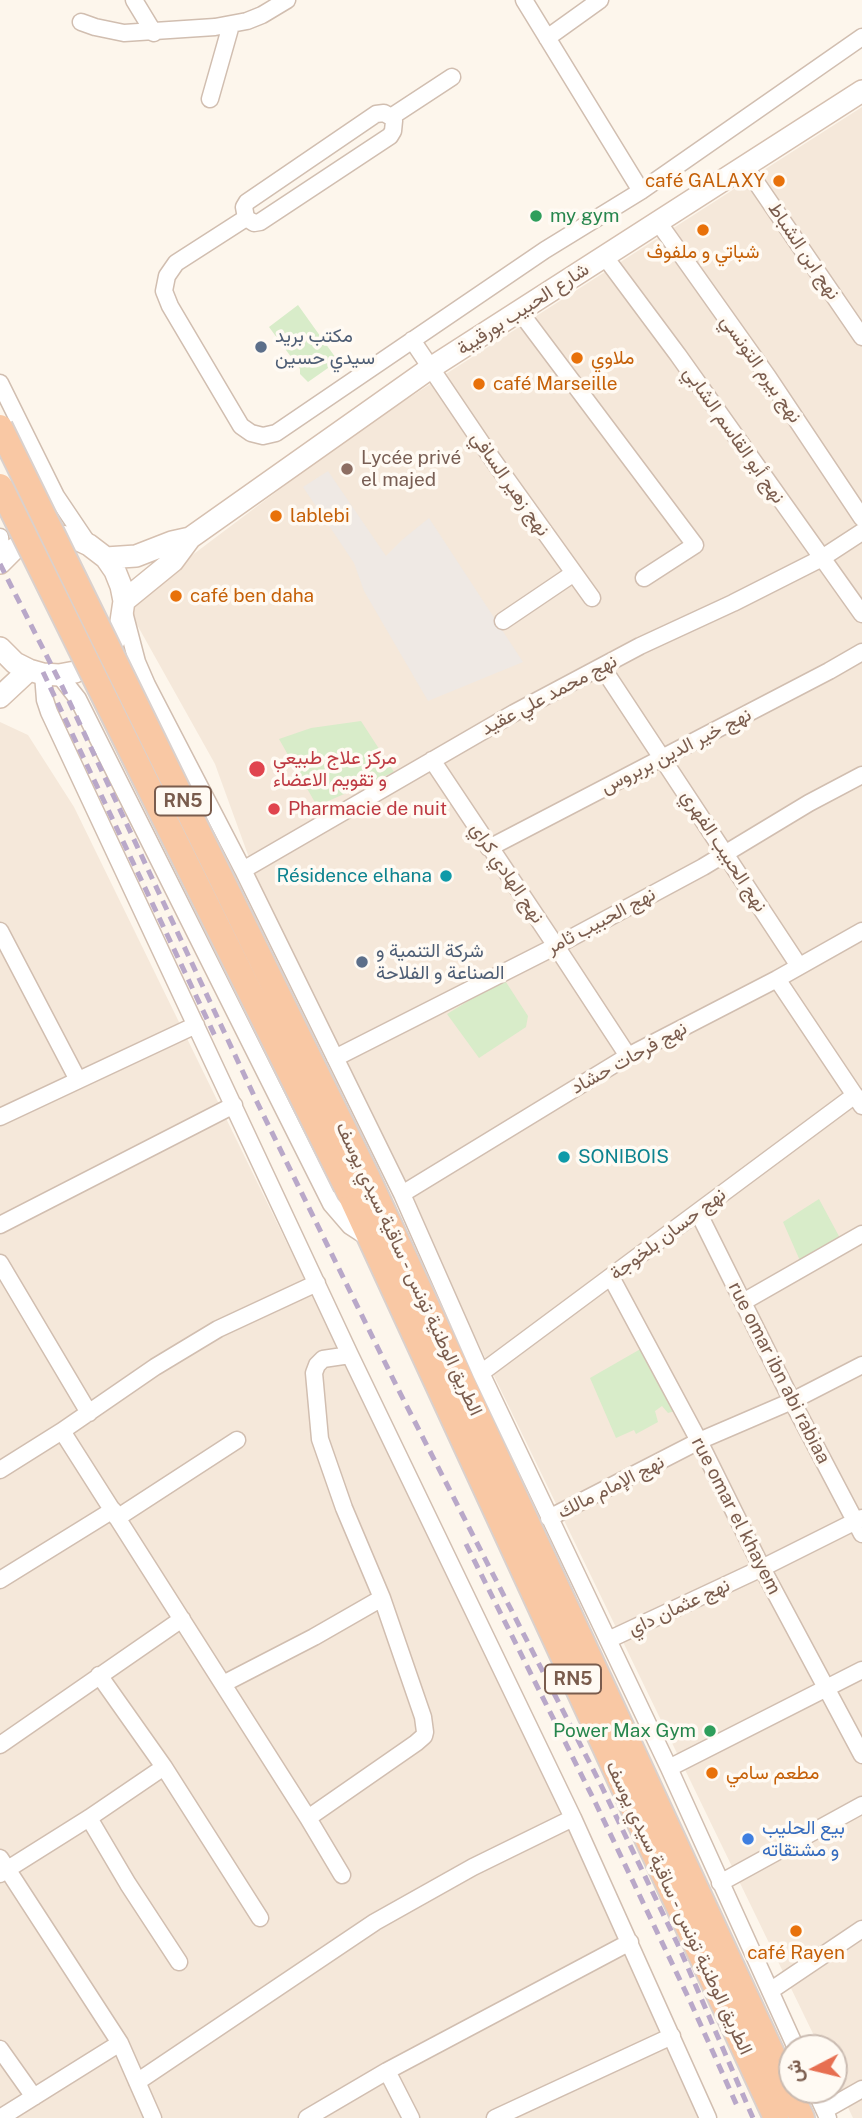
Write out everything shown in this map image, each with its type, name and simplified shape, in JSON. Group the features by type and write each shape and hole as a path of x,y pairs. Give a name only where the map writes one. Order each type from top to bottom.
{"highway":[{"name":"الطريق الوطنية تونس - ساقية سيدي يوسف","path":"0,427 356,1181 370,1239 776,2118"},
{"name":"الطريق الوطنية تونس - ساقية سيدي يوسف","path":"0,486 356,1181 818,2115"}],"main road":[{"name":"شارع الحبيب بورقيبة","path":"124,607 167,566 190,538 429,369 862,91"},
{"path":"0,648 15,663 44,673 75,672 103,655 117,635 124,607 121,586 106,558 74,538 43,537 28,541 1,561"},
{"name":"شارع الحبيب بورقيبة","path":"106,558 136,556 190,538"},
{"path":"0,697 44,673"}],"street":[{"path":"134,0 154,33"},
{"path":"81,22 124,33 154,33 231,25 262,15 287,0"},
{"path":"524,0 640,191"},
{"path":"547,38 600,0"},
{"path":"211,99 231,25"},
{"path":"246,218 176,263 167,276 164,291 170,306 241,426 257,435 275,433 545,250 640,191 862,37"},
{"path":"391,117 452,77"},
{"path":"384,113 391,117 394,127 386,138 260,222 254,223 246,218 244,213 247,202 376,114 384,113"},
{"name":"نهج ابن الشباط","path":"745,166 862,337"},
{"name":"نهج بيرم التونسي","path":"659,222 768,377 862,518"},
{"name":"نهج أبو القاسم الشابي","path":"605,257 862,614"},
{"path":"520,312 695,545 644,578"},
{"name":"نهج زهير السافي","path":"412,340 429,369 592,598"},
{"path":"0,383 56,496 89,545"},
{"name":"نهج محمد علي عقيد","path":"243,870 514,713 822,558 862,532"},
{"path":"0,537 1,561"},
{"path":"503,621 574,573"},
{"path":"124,607 137,662 146,685 243,870 402,1194 481,1373 669,1768 790,2034"},
{"name":"نهج خير الدين بربروس","path":"489,848 862,652"},
{"name":"نهج الحبيب الفهري","path":"602,667 799,966"},
{"path":"44,673 45,700 49,712 350,1355 573,1818 708,2118"},
{"path":"44,673 78,699 331,1204 350,1226 370,1239"},
{"name":"نهج الهادي كراي","path":"432,761 628,1056"},
{"name":"نهج الحبيب ثامر","path":"335,1058 556,946 726,854 809,803 862,775"},
{"path":"0,931 78,1080"},
{"name":"نهج فرحات حشاد","path":"402,1194 628,1056 862,932"},
{"path":"777,979 859,1101"},
{"path":"0,1117 196,1025"},
{"name":"نهج حسان بلخوجة","path":"481,1373 698,1212 859,1101"},
{"path":"0,1224 234,1105"},
{"name":"rue omar ibn abi rabiaa","path":"698,1212 792,1401 860,1524"},
{"path":"743,1302 862,1234"},
{"path":"0,1263 89,1413"},
{"name":"rue omar el khayem","path":"611,1277 862,1755"},
{"path":"0,1470 155,1367 218,1329 317,1283"},
{"path":"308,1818 424,1736 426,1727 382,1598 344,1508 320,1439 314,1373 323,1359 350,1355"},
{"name":"نهج الإمام مالك","path":"550,1518 699,1441 792,1401 862,1365"},
{"path":"62,1431 342,1875"},
{"path":"0,1580 237,1440"},
{"name":"نهج عثمان داي","path":"608,1640 860,1524"},
{"path":"223,1684 382,1598"},
{"path":"0,1745 182,1619"},
{"path":"669,1768 862,1670"},
{"path":"99,1675 164,1767 260,1918"},
{"path":"153,2118 120,2043 3,1867 89,1818 164,1767"},
{"path":"720,1883 862,1805"},
{"path":"89,1818 179,1962"},
{"path":"137,2082 375,1923 473,1867 573,1818"},
{"path":"770,1990 862,1929"},
{"path":"307,2118 387,2071 630,1942"},
{"path":"495,2118 672,2036"},
{"path":"0,2118 120,2043"},
{"path":"0,2049 34,2097"},
{"path":"387,2071 411,2118"},
{"path":"818,2115 862,2089"}],"shaded area":[{"path":"862,107 862,2118 853,2118 846,2104 848,2034 813,2034 268,910 215,764 126,605 357,431"},
{"path":"328,471 386,556 429,518 523,662 428,701 364,591 354,563 303,487"},
{"path":"0,722 28,735 74,807 714,2118 0,2118"}],"green space":[{"path":"298,305 338,361 308,382 269,327"},
{"path":"361,721 394,772 317,806 279,739 311,728"},
{"path":"504,979 528,1016 526,1027 479,1058 447,1014"},
{"path":"819,1199 841,1240 801,1263 783,1222"},
{"path":"644,1347 675,1411 668,1413 662,1406 655,1411 658,1422 636,1434 634,1430 616,1438 590,1378"}],"railway":[{"path":"0,564 62,686 257,1102 398,1389 601,1785 679,1947 753,2118"},
{"path":"43,672 215,1036"},
{"path":"466,1544 596,1804 738,2108"}],"place":[{"name":"café GALAXY","path":"779,181"},
{"name":"my gym","path":"536,216"},
{"name":"شباتي و ملفوف","path":"703,230"},
{"name":"مكتب بريد سيدي حسين","path":"261,347"},
{"name":"ملاوي","path":"577,358"},
{"name":"café Marseille","path":"479,384"},
{"name":"Lycée privé el majed","path":"347,469"},
{"name":"lablebi","path":"276,516"},
{"name":"café ben daha","path":"176,596"},
{"name":"مركز علاج طبيعي و تقويم الاعضاء","path":"257,769"},
{"name":"Pharmacie de nuit","path":"274,809"},
{"name":"Résidence elhana","path":"446,876"},
{"name":"شركة التنمية و الصناعة و الفلاحة","path":"362,962"},
{"name":"SONIBOIS","path":"564,1157"},
{"name":"Power Max Gym","path":"710,1731"},
{"name":"مطعم سامي","path":"712,1773"},
{"name":"بيع الحليب و مشتقاته","path":"748,1839"},
{"name":"café Rayen","path":"796,1931"}]}
